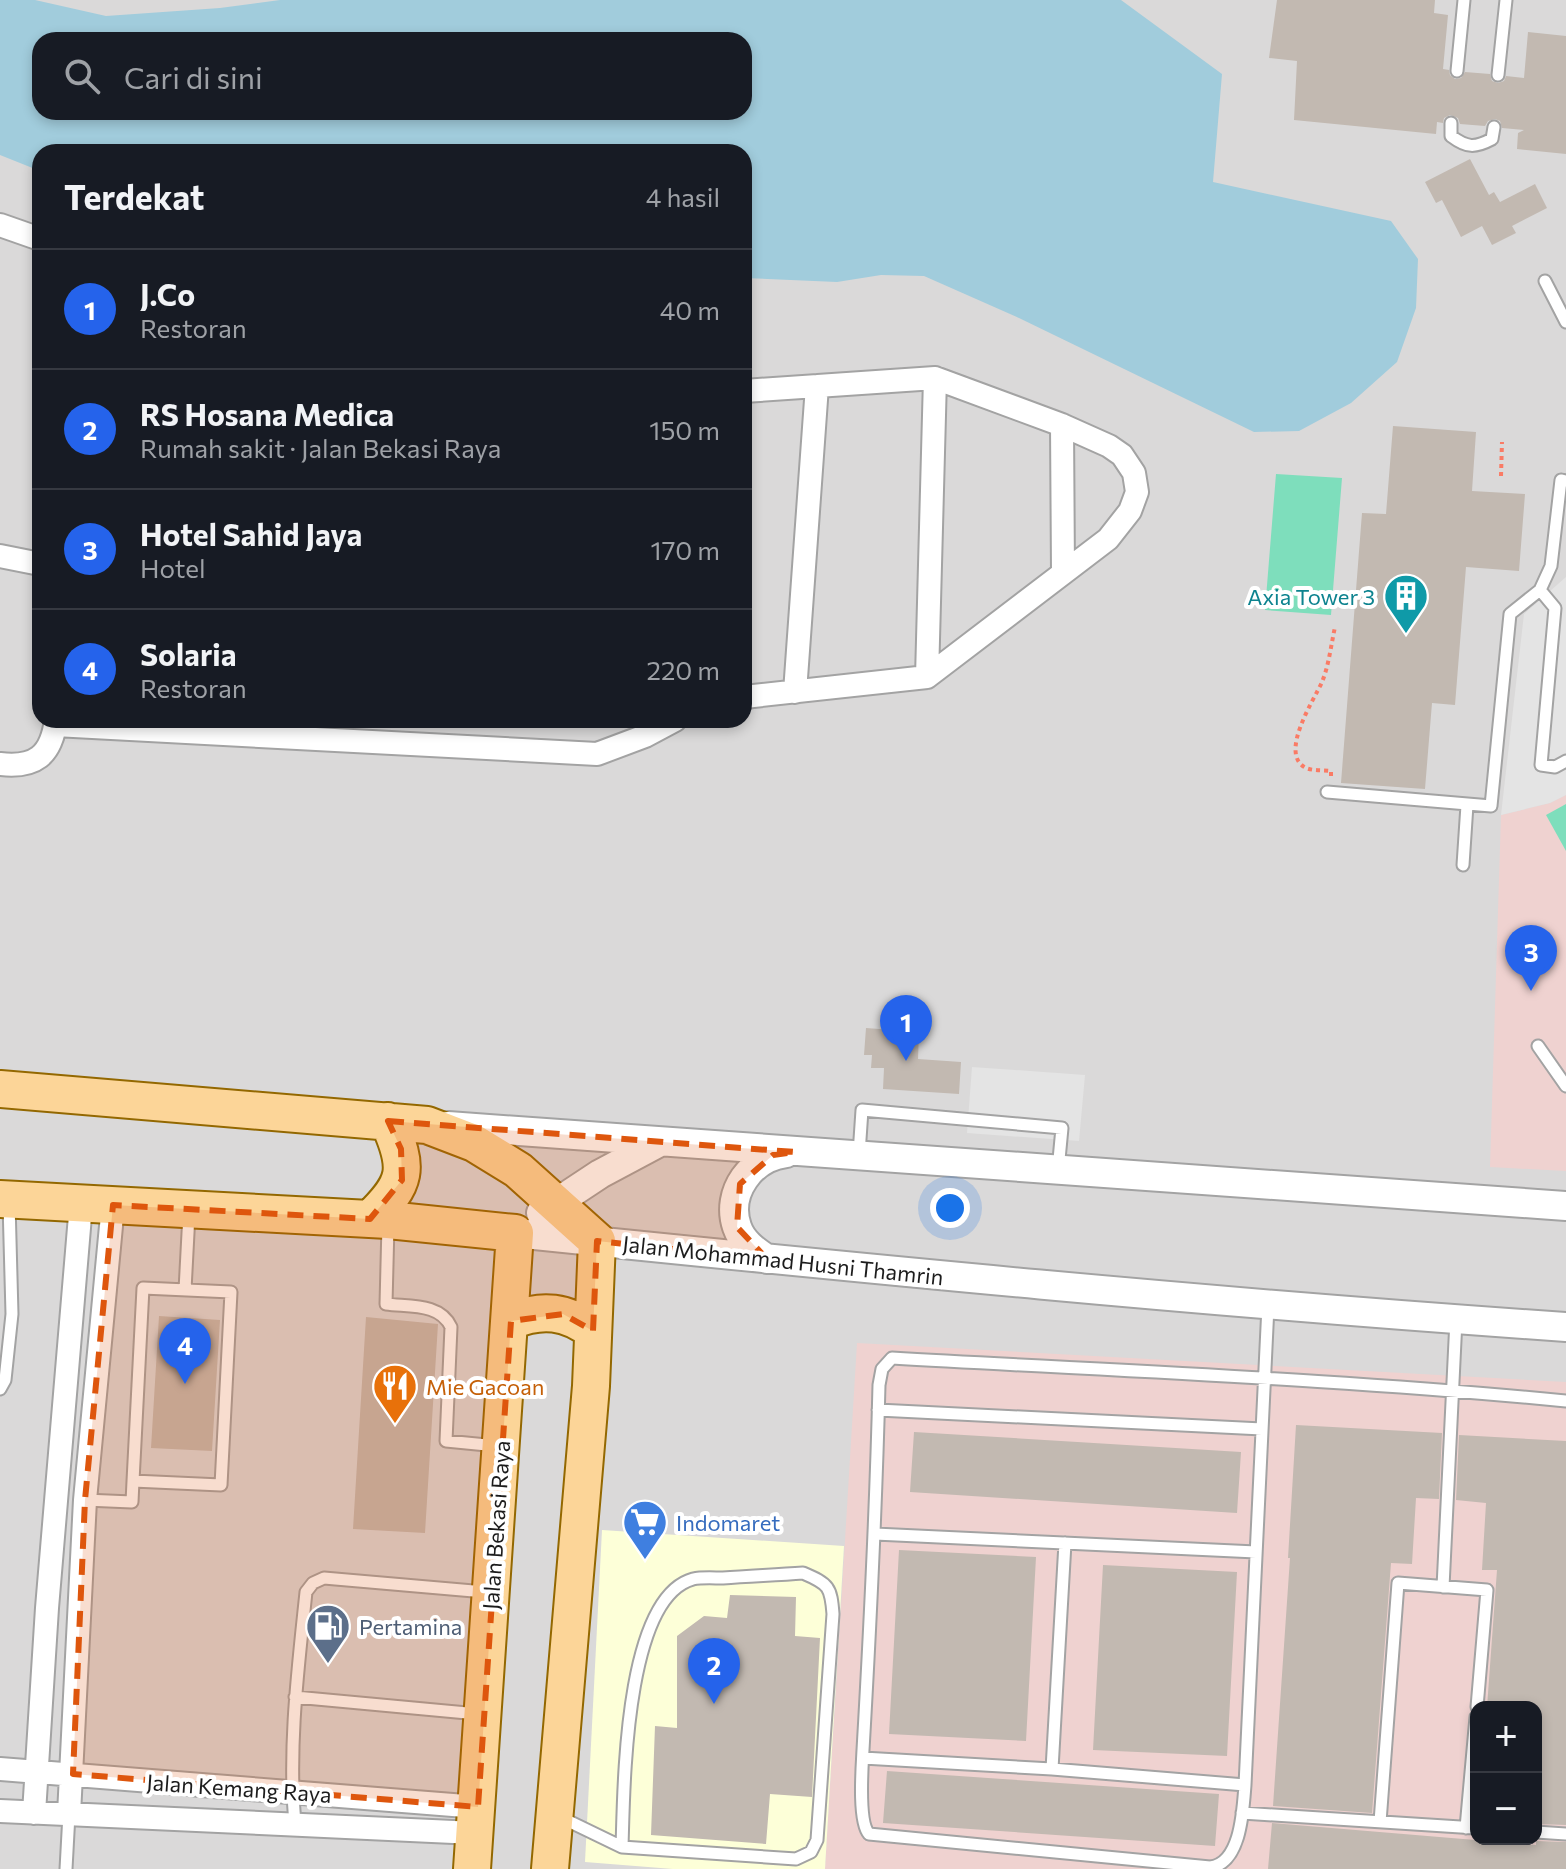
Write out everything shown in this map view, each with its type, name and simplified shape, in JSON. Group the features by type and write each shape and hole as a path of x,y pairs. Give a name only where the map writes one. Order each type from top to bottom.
{"main road":[{"path":"0,1089 427,1125 474,1143 507,1163 557,1202 597,1241 593,1331 550,1869"},
{"path":"379,1219 402,1180 401,1149 388,1121"},
{"name":"Jalan Mohammad Husni Thamrin","path":"4,1200 379,1219 515,1233"},
{"name":"Jalan Bekasi Raya","path":"472,1869 515,1233"},
{"path":"511,1321 527,1314 554,1313 579,1320 593,1331"}],"street":[{"path":"0,225 32,236"},
{"path":"927,677 935,378"},
{"path":"752,390 935,378 1062,425 1109,446 1122,455 1134,473 1137,492 1130,511 1108,539 927,677 752,696"},
{"path":"795,692 817,386"},
{"path":"1062,425 1063,573"},
{"path":"0,556 32,562"},
{"path":"0,764 22,767 35,762 44,753 54,728"},
{"path":"157,728 597,754 660,728"},
{"path":"427,1125 1058,1171 1559,1202"},
{"path":"515,1233 600,1174 661,1142"},
{"path":"767,1259 748,1246 737,1227 734,1205 740,1184 754,1166 773,1155 795,1152"},
{"path":"69,1814 97,1205"},
{"path":"34,1813 47,1608 97,1205"},
{"name":"Jalan Mohammad Husni Thamrin","path":"515,1233 1268,1306 1566,1327"},
{"path":"47,1608 80,1608"},
{"name":"Jalan Kemang Raya","path":"0,1769 389,1798 476,1820"},
{"name":"Jalan Kemang Raya","path":"0,1811 295,1825 476,1820"}],"lane":[{"path":"1457,71 1464,0"},
{"path":"1498,75 1506,0"},
{"path":"1451,123 1451,136 1463,145 1477,147 1492,139 1494,127"},
{"path":"1545,281 1566,322"},
{"path":"1327,792 1491,806 1510,614 1540,590 1551,566 1561,480 1566,481"},
{"path":"1540,590 1555,608 1541,765 1555,767 1566,761"},
{"path":"1463,865 1467,805"},
{"path":"1538,1046 1566,1086"},
{"path":"858,1157 862,1110 1062,1128 1058,1171"},
{"path":"0,1389 5,1380 12,1314 4,1200"},
{"path":"185,1290 189,1209"},
{"path":"379,1219 386,1304 437,1310 446,1317 451,1327 446,1441 502,1446"},
{"path":"85,1500 132,1502 133,1481 143,1288 231,1292 221,1485 133,1481"},
{"path":"1268,1306 1264,1380 1245,1785 1242,1813 1229,1859 1221,1865 1210,1867 869,1834 863,1824 863,1758 878,1410 882,1369 892,1358 1264,1380 1452,1390 1566,1401"},
{"path":"1443,1587 1456,1320"},
{"path":"878,1410 1262,1429"},
{"path":"875,1534 1256,1552"},
{"path":"1052,1769 1065,1543"},
{"path":"556,1816 622,1847 796,1859 811,1852 817,1840 833,1614 831,1593 820,1580 803,1573 692,1579 663,1602 648,1631 634,1682 624,1784 622,1847"},
{"path":"295,1825 292,1793 295,1697 306,1592 324,1578 490,1592"},
{"path":"1380,1822 1398,1583 1487,1590 1478,1701"},
{"path":"295,1697 483,1715"},
{"path":"863,1758 1245,1785"},
{"path":"1242,1813 1470,1828"},
{"path":"66,1869 69,1814"},
{"path":"1542,1832 1566,1834"}],"path":[{"path":"1501,476 1502,442"},
{"path":"1327,792 1331,771 1306,768 1296,751 1298,731 1323,680 1335,627"}],"highlighted area":[{"path":"388,1121 795,1152 773,1155 740,1184 737,1227 767,1259 597,1241 593,1331 563,1314 511,1321 478,1807 73,1774 85,1500 113,1205 370,1219 402,1180 401,1149"}],"shaded area":[{"path":"0,0 1566,0 1566,1869 0,1869"},
{"path":"1566,577 1566,795 1550,803 1501,815 1524,614"},
{"path":"1566,795 1566,1171 1490,1167 1501,815 1550,803"},
{"path":"972,1067 1085,1075 1079,1141 967,1133"},
{"path":"857,1343 1566,1382 1566,1869 825,1869"},
{"path":"602,1530 844,1546 825,1869 673,1869 585,1862"}],"green space":[{"path":"1276,474 1342,478 1331,615 1265,610"},
{"path":"1566,804 1566,851 1546,815"}],"water":[{"path":"0,0 35,0 106,16 220,8 280,0 1121,0 1222,74 1213,182 1391,221 1418,259 1416,308 1397,362 1351,403 1299,431 1254,432 1019,318 924,276 881,275 837,282 752,278 752,144 32,144 32,168 0,155"}],"building":[{"path":"1277,0 1435,0 1434,13 1448,15 1443,69 1449,70 1455,79 1461,78 1465,72 1490,74 1492,81 1498,83 1504,81 1506,76 1524,78 1528,32 1566,36 1566,154 1517,149 1518,133 1524,130 1502,128 1500,121 1495,119 1485,126 1460,124 1458,118 1450,115 1444,118 1443,123 1437,122 1436,134 1294,120 1297,61 1269,58"},
{"path":"1470,159 1489,195 1494,192 1500,202 1535,184 1547,208 1512,226 1516,233 1492,245 1482,226 1461,237 1442,200 1436,203 1425,182"},
{"name":"Axia Tower 3","path":"1393,426 1476,432 1472,491 1525,494 1519,571 1466,567 1455,705 1432,703 1425,789 1341,783 1362,513 1386,514"},
{"path":"866,1028 919,1032 918,1059 961,1062 959,1094 883,1089 884,1068 871,1068 872,1055 864,1055"},
{"path":"159,1316 220,1320 212,1451 151,1448"},
{"name":"Mie Gacoan","path":"366,1317 438,1324 425,1533 353,1529"},
{"path":"1296,1425 1442,1433 1439,1499 1416,1498 1412,1564 1391,1563 1372,1813 1273,1806"},
{"path":"914,1432 1241,1452 1237,1513 910,1492"},
{"path":"1459,1435 1566,1441 1566,1825 1542,1824 1542,1701 1487,1701 1497,1570 1482,1570 1486,1503 1456,1500"},
{"path":"899,1550 1036,1557 1026,1741 889,1734"},
{"path":"1103,1565 1237,1572 1227,1756 1093,1750"},
{"path":"730,1595 796,1597 795,1636 820,1638 812,1797 770,1794 766,1844 651,1835 655,1726 677,1728 677,1636 704,1616 727,1618"},
{"path":"887,1771 1219,1794 1215,1846 883,1823"},
{"path":"1272,1823 1470,1840 1470,1845 1566,1842 1566,1869 1268,1869"}],"place":[{"name":"Axia Tower 3","path":"1406,635"},
{"name":"Hotel Sahid Jaya","path":"1531,991"},
{"name":"J.Co","path":"906,1061"},
{"name":"Solaria","path":"185,1384"},
{"name":"Mie Gacoan","path":"395,1425"},
{"name":"Indomaret","path":"645,1561"},
{"name":"Pertamina","path":"328,1665"},
{"name":"RS Hosana Medica","path":"714,1704"}]}
